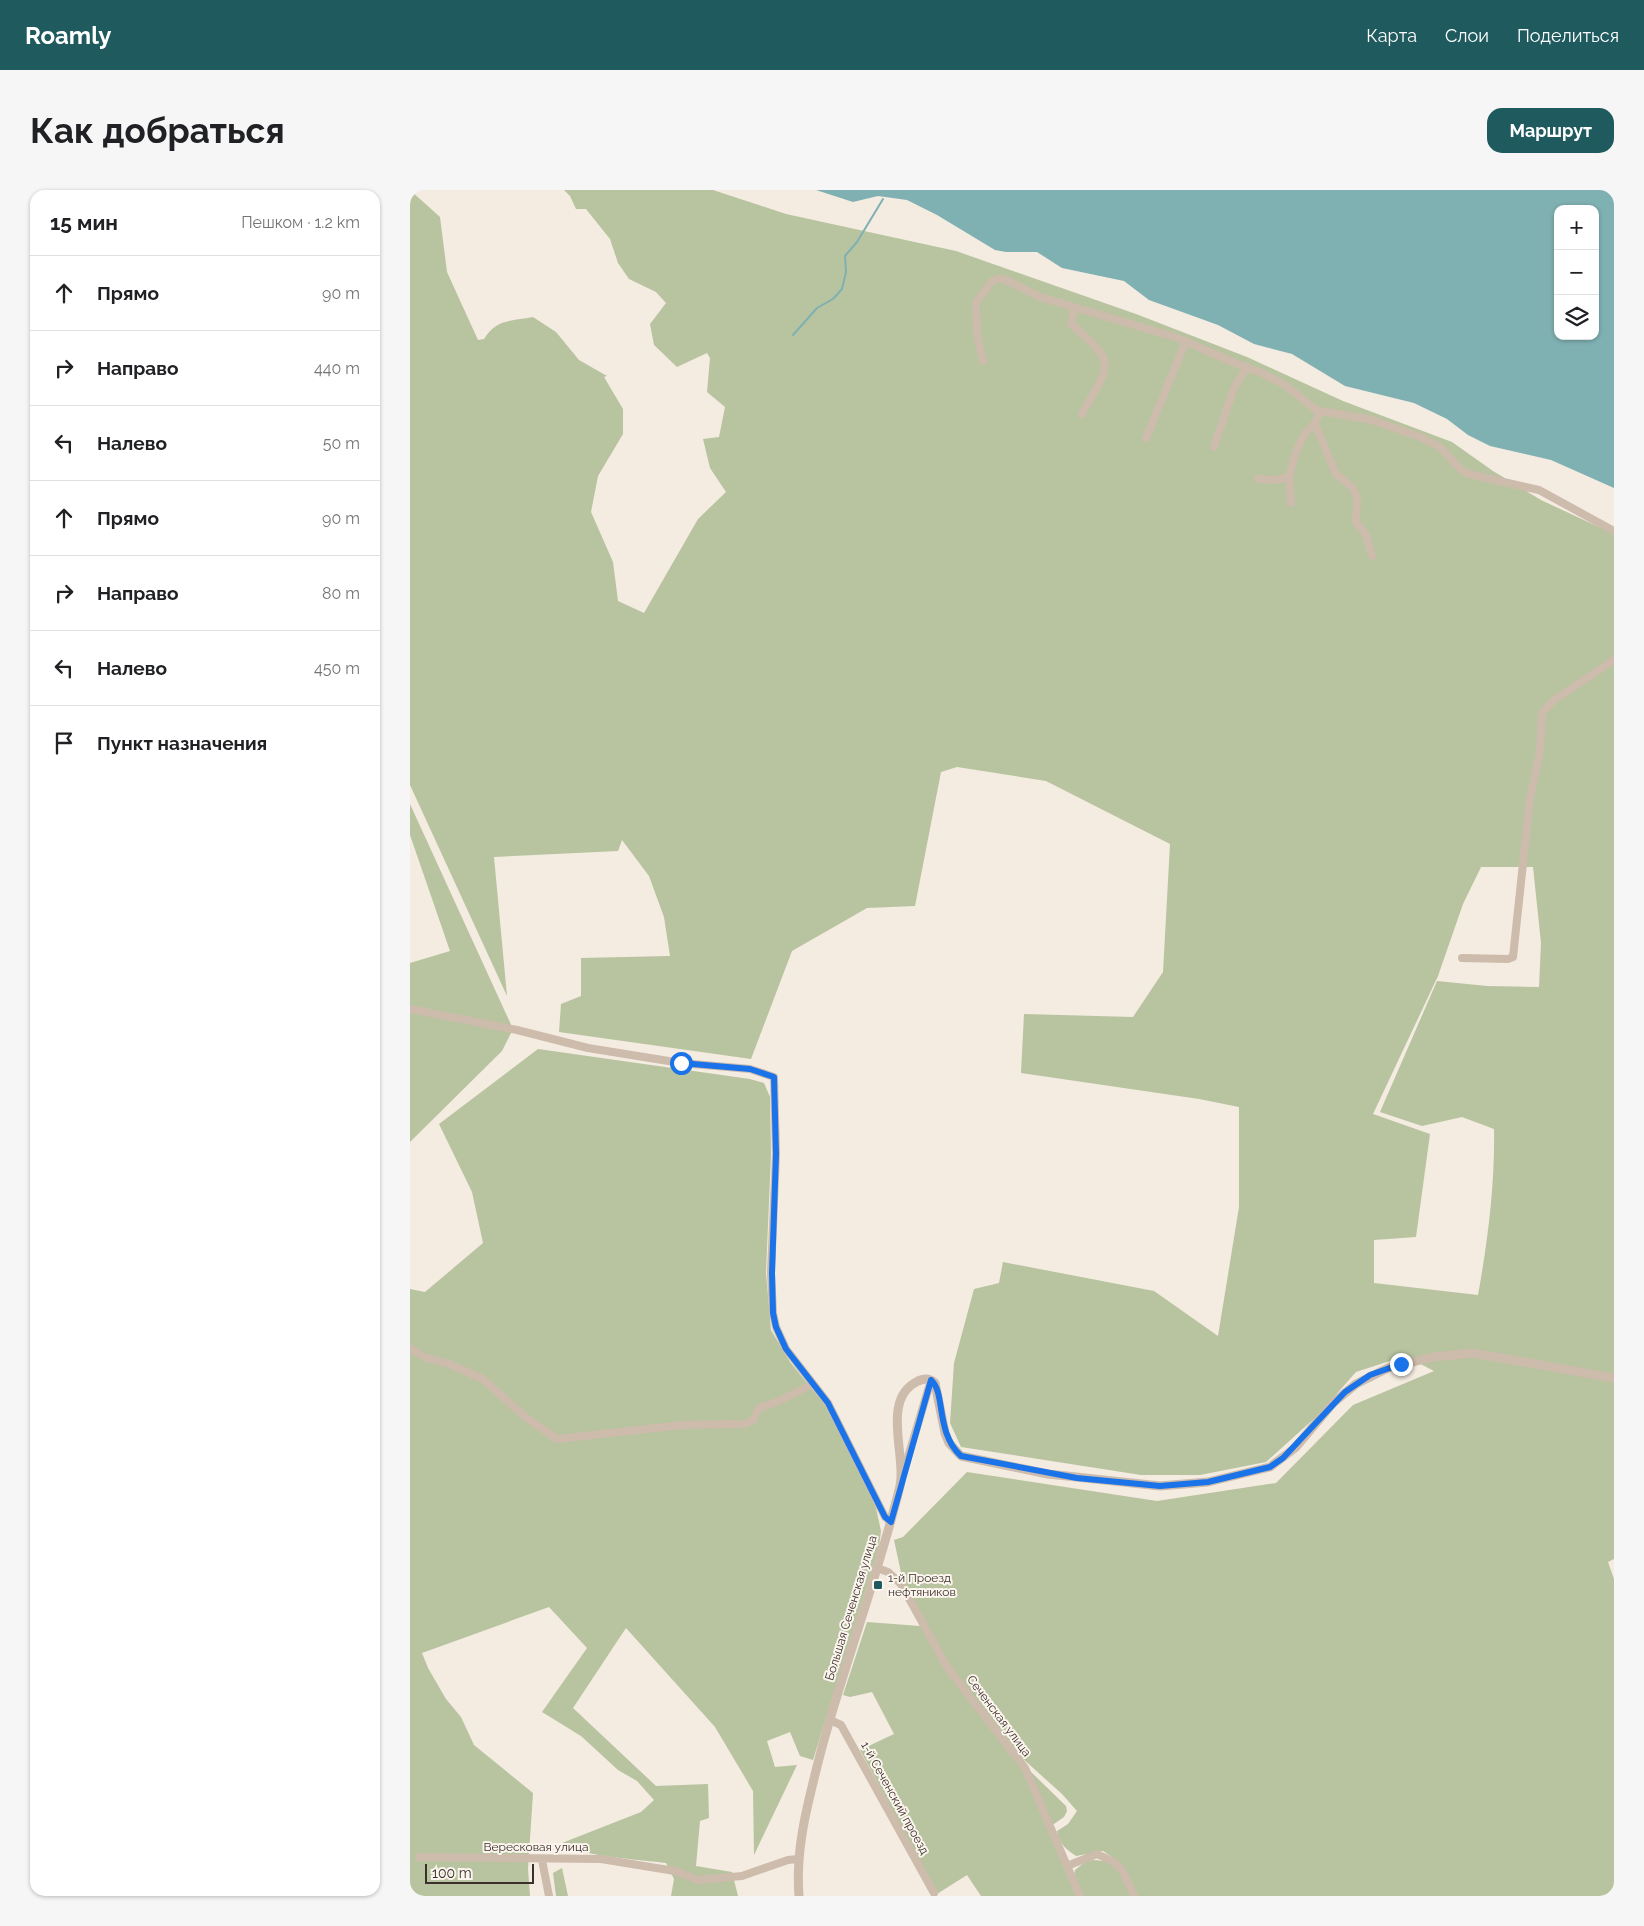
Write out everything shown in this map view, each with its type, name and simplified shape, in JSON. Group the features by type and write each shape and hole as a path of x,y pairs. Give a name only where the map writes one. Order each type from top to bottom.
{"street":[{"path":"983,362 977,335 976,303 990,282 997,278 1004,279 1031,293 1074,308 1099,313 1186,341 1285,385 1302,400 1320,411 1372,420 1420,437 1440,446 1462,470 1469,474 1539,490 1614,531"},
{"path":"1074,308 1072,324 1097,346 1104,356 1105,373 1082,414"},
{"path":"1146,438 1186,341"},
{"path":"1214,447 1234,388 1247,367"},
{"path":"1291,504 1289,477 1292,461 1308,428 1315,424 1320,411"},
{"path":"1315,424 1336,474 1353,488 1357,499 1356,522 1366,536 1372,556"},
{"path":"1258,479 1275,480 1289,477"},
{"path":"1462,958 1508,959 1513,957 1530,798 1540,752 1542,713 1554,700 1614,660"},
{"path":"410,1009 517,1030 588,1048 681,1063 750,1069 774,1077 776,1154 772,1273 773,1313 776,1327 786,1349 832,1410 885,1517 891,1522"},
{"path":"410,1348 424,1357 449,1364 483,1379 524,1416 557,1439 682,1426 745,1424 753,1420 759,1408 781,1400 813,1384"},
{"path":"931,1380 938,1390 945,1433 949,1443 961,1456 1067,1477 1168,1486 1208,1482 1270,1467 1295,1448 1345,1392 1370,1375 1401,1364 1447,1354 1473,1353 1614,1378"},
{"name":"Большая Сеченская улица","path":"799,1896 798,1859 808,1803 830,1720 891,1522 903,1474 898,1440 898,1410 906,1393 914,1383 924,1378 931,1380"},
{"path":"903,1474 931,1380"},
{"name":"Сеченская улица","path":"877,1568 888,1572 900,1584 947,1667 1024,1768 1080,1896"},
{"name":"1-й Сеченский проезд","path":"830,1720 841,1725 845,1731 934,1893"},
{"path":"1067,1866 1097,1854 1114,1862 1122,1870 1134,1896"},
{"name":"Вересковая улица","path":"419,1856 542,1860 562,1857 601,1859 675,1871 698,1880 742,1876 788,1860 798,1859"},
{"path":"542,1860 549,1896"}],"green space":[{"path":"410,190 440,217 447,272 478,340 484,339 499,324 533,317 556,332 579,360 607,376 604,377 623,409 623,434 598,476 591,512 613,562 618,601 644,613 698,519 726,492 710,468 703,439 719,437 725,407 707,392 710,358 707,353 677,367 654,345 650,324 666,303 656,292 629,279 618,263 610,239 586,209 576,209 570,196 564,190 713,190 786,214 956,251 1136,314 1247,357 1343,401 1452,442 1493,471 1541,500 1601,528 1614,529 1614,1559 1608,1562 1614,1579 1614,1896 1137,1896 1116,1860 1103,1851 1076,1856 1061,1843 1057,1831 1068,1824 1077,1811 1062,1794 1022,1758 950,1666 903,1582 894,1540 903,1537 967,1472 1157,1501 1276,1483 1353,1405 1434,1371 1405,1356 1356,1372 1317,1416 1266,1462 1200,1475 1141,1475 961,1447 950,1423 954,1363 974,1289 999,1283 1003,1262 1154,1291 1218,1336 1239,1207 1239,1107 1199,1099 1021,1073 1024,1014 1133,1017 1163,972 1170,844 1046,781 957,767 941,772 915,906 867,908 792,951 751,1059 559,1032 561,1004 581,996 581,958 670,956 664,917 649,876 622,840 618,851 494,857 507,996 410,785","holes":["1481,867 1533,867 1541,943 1539,987 1487,986 1437,981 1380,1112 1422,1126 1462,1117 1494,1129 1490,1212 1478,1295 1374,1283 1374,1240 1416,1237 1430,1134 1373,1114 1438,976 1463,904"]},
{"path":"410,804 513,1029 502,1051 410,1142 410,963 450,951 410,835"},
{"path":"538,1049 750,1079 764,1083 770,1097 771,1154 766,1273 771,1330 790,1362 825,1405 862,1474 876,1508 881,1531 879,1547 813,1760 800,1756 790,1732 767,1741 775,1767 797,1765 754,1855 753,1791 715,1727 626,1628 573,1708 656,1786 708,1784 709,1818 700,1821 696,1866 732,1872 738,1896 671,1896 674,1879 666,1863 595,1854 569,1847 562,1843 641,1812 654,1800 637,1781 618,1770 581,1736 542,1712 587,1648 549,1607 422,1653 428,1668 446,1699 461,1717 474,1745 533,1793 528,1869 530,1896 410,1896 410,1289 425,1292 483,1243 472,1192 439,1124"},
{"path":"867,1622 920,1626 1022,1769 1076,1896 981,1896 967,1875 937,1894 860,1750 894,1734 872,1692 850,1697 843,1695"},
{"path":"1029,1770 1066,1806 1067,1811 1064,1817 1054,1824 1052,1824"},
{"path":"1093,1860 1114,1866 1122,1876 1132,1896 1083,1896 1074,1875 1075,1870 1085,1862"},
{"path":"562,1868 568,1896 556,1896 553,1873"}],"water":[{"path":"816,190 1614,190 1614,488 1551,460 1490,446 1468,435 1447,419 1414,403 1345,386 1292,354 1254,344 1218,325 1149,300 1124,281 1062,268 1037,252 995,250 937,215 907,200 878,196 853,202"}],"waterway":[{"path":"793,335 817,308 833,299 842,289 846,272 845,256 857,242 883,199"}],"place":[{"name":"1-й Проезд нефтяников","path":"878,1585"}],"route":[{"path":"681,1063 750,1069 774,1077 776,1094 776,1154 772,1273 773,1313 776,1327 786,1349 828,1403 882,1507 885,1517 891,1522 931,1380 935,1383 938,1390 942,1422 949,1443 955,1451 967,1459 1077,1478 1176,1486 1208,1482 1270,1467 1295,1448 1333,1403 1345,1392 1370,1375 1401,1364"}]}
